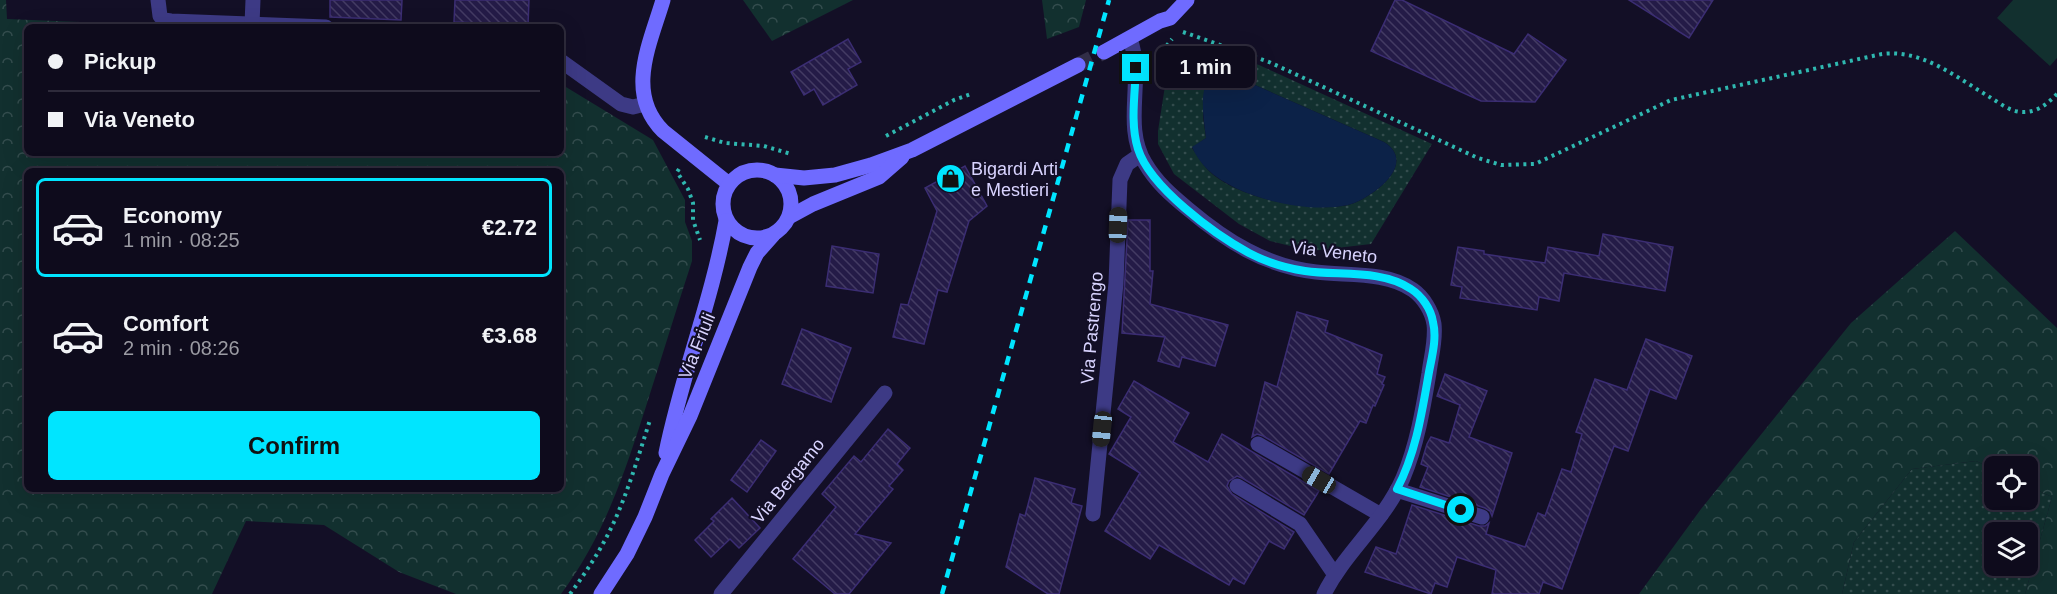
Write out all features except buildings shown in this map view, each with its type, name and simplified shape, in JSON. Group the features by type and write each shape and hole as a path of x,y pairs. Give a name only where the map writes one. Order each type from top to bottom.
{"street":[{"path":"158,0 160,16 167,21 252,24 253,0"},
{"path":"663,0 643,73 645,104 655,123 663,131 729,184"},
{"path":"1104,52 1160,21 1170,18 1187,0"},
{"name":"Via Veneto","path":"1131,39 1135,57 1135,134 1140,155 1156,179 1171,195 1225,239 1249,253 1273,263 1300,270 1388,279 1412,289 1423,299 1432,318 1434,345 1416,439 1406,472 1381,515 1335,575 1324,594"},
{"path":"564,63 621,104 633,107 645,104"},
{"path":"776,176 835,175 912,150 1078,65"},
{"path":"789,217 813,204 879,177 912,150"},
{"name":"Via Pastrengo","path":"1093,514 1116,282 1120,180 1127,164 1140,155"},
{"path":"751,171 764,171 776,176 789,192 791,203 789,217 783,227 773,235 758,239 749,238 733,229 726,221 722,202 729,184 739,175 751,171"},
{"name":"Via Friuli","path":"662,474 674,412 720,257 726,221"},
{"name":"Via Friuli","path":"601,594 627,554 645,517 662,474 690,416 750,267 757,253 773,235"},
{"name":"Via Bergamo","path":"721,594 885,393"},
{"path":"1258,444 1381,515"},
{"path":"1237,486 1300,524 1335,575"},
{"path":"1397,489 1482,518"}],"path":[{"path":"1160,21 1269,62 1478,158 1501,165 1535,164 1671,100 1882,54 1898,52 1920,58 2009,108 2021,112 2042,108 2057,93"},
{"path":"1155,70 1164,49 1187,22"}],"green space":[{"path":"0,0 6,0 7,19 128,24 24,24 24,156 564,156 564,86 653,140 685,200 685,222 692,241 692,261 640,426 613,501 590,548 561,594 456,594 399,572 324,525 246,521 212,594 0,594"},
{"path":"743,0 853,0 772,41"},
{"path":"1042,0 1086,0 1079,27 1047,39"},
{"path":"2013,0 2057,0 2057,58 2050,66 1997,18"},
{"path":"1208,47 1259,65 1432,144 1371,244 1311,251 1270,241 1239,224 1174,174 1158,144 1167,73 1178,48 1202,55","holes":["1221,70 1384,142 1393,151 1396,160 1394,170 1388,180 1358,201 1332,207 1314,207 1274,201 1236,188 1220,180 1208,170 1192,148 1206,138 1203,117 1205,87"]},
{"path":"1955,231 2057,328 2057,594 2025,594 2030,576 2038,576 2038,547 2052,497 2038,491 2038,456 1984,456 1984,465 1976,461 1912,469 1854,542 1842,594 1639,594 1701,509 1851,323"},
{"path":"1976,461 1984,465 1984,510 2038,510 2038,491 2052,497 2038,547 2038,522 1984,522 1984,576 2030,576 2025,594 1842,594 1854,542 1912,469"}],"water":[{"path":"1221,70 1384,142 1393,151 1396,160 1394,170 1388,180 1368,196 1348,205 1313,207 1255,196 1221,180 1203,165 1192,147 1206,138 1203,110 1204,90 1207,81"}],"tunnel":[{"path":"1078,65 1104,52"}],"railway":[{"path":"942,594 1109,0"}],"place":[{"name":"Bigardi Arti e Mestieri","path":"950,179"}],"route":[{"path":"1136,68 1134,117 1137,147 1143,161 1156,179 1191,212 1225,239 1273,263 1314,272 1388,279 1412,289 1423,299 1434,325 1434,345 1418,432 1406,472 1397,489 1461,510"}]}
